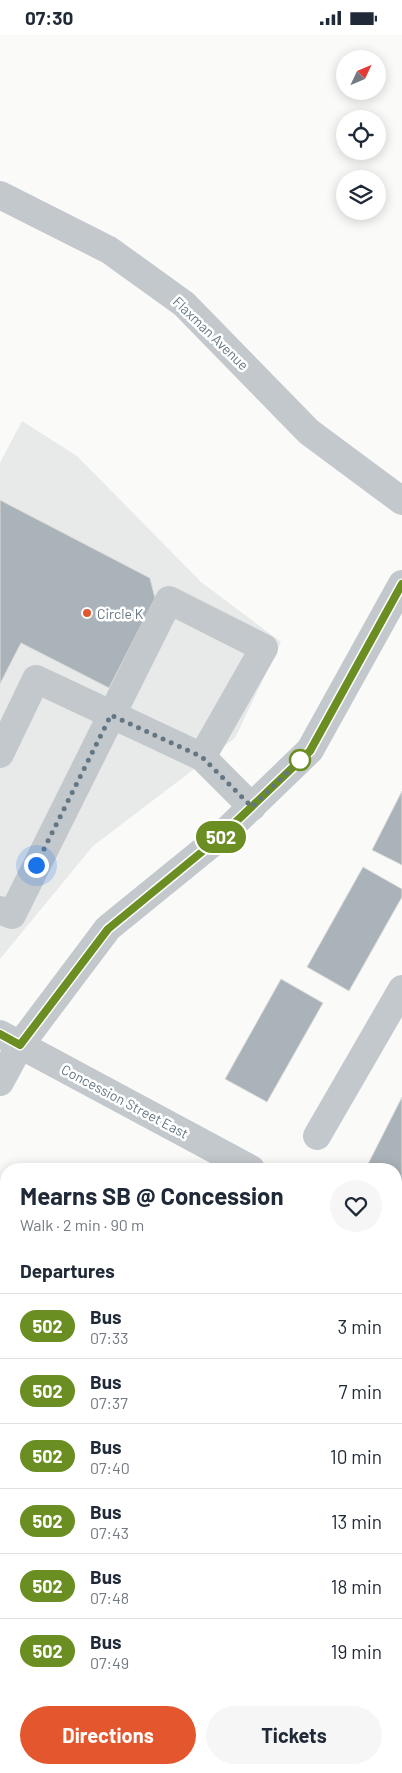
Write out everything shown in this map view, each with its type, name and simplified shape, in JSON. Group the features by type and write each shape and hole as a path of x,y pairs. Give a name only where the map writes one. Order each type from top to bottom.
{"street":[{"name":"Flaxman Avenue","path":"0,195 109,251 184,303 309,432 402,501"},
{"path":"0,1082 10,1039 108,929 220,837 310,751 402,584"},
{"path":"0,910 12,915 169,600 264,648 202,757"},
{"path":"0,754 36,679 202,757 252,807"},
{"path":"317,1136 402,989"},
{"name":"Concession Street East","path":"10,1039 240,1163"}],"shaded area":[{"path":"22,421 77,456 201,582 281,642 235,738 93,846 0,959 0,463"}],"building":[{"path":"0,500 150,578 155,598 109,688 21,643 0,684"},
{"path":"402,791 402,865 372,850"},
{"path":"363,867 402,889 402,897 349,991 307,967"},
{"path":"281,979 323,1003 267,1102 225,1079"},
{"path":"402,1097 402,1163 369,1163"}],"bus line":[{"name":"502","path":"0,1034 20,1045 108,929 220,837 310,751 402,584"}],"place":[{"name":"Circle K","path":"87,613"}],"route":[{"path":"36,865 111,715 202,757 252,807 300,760"}]}
